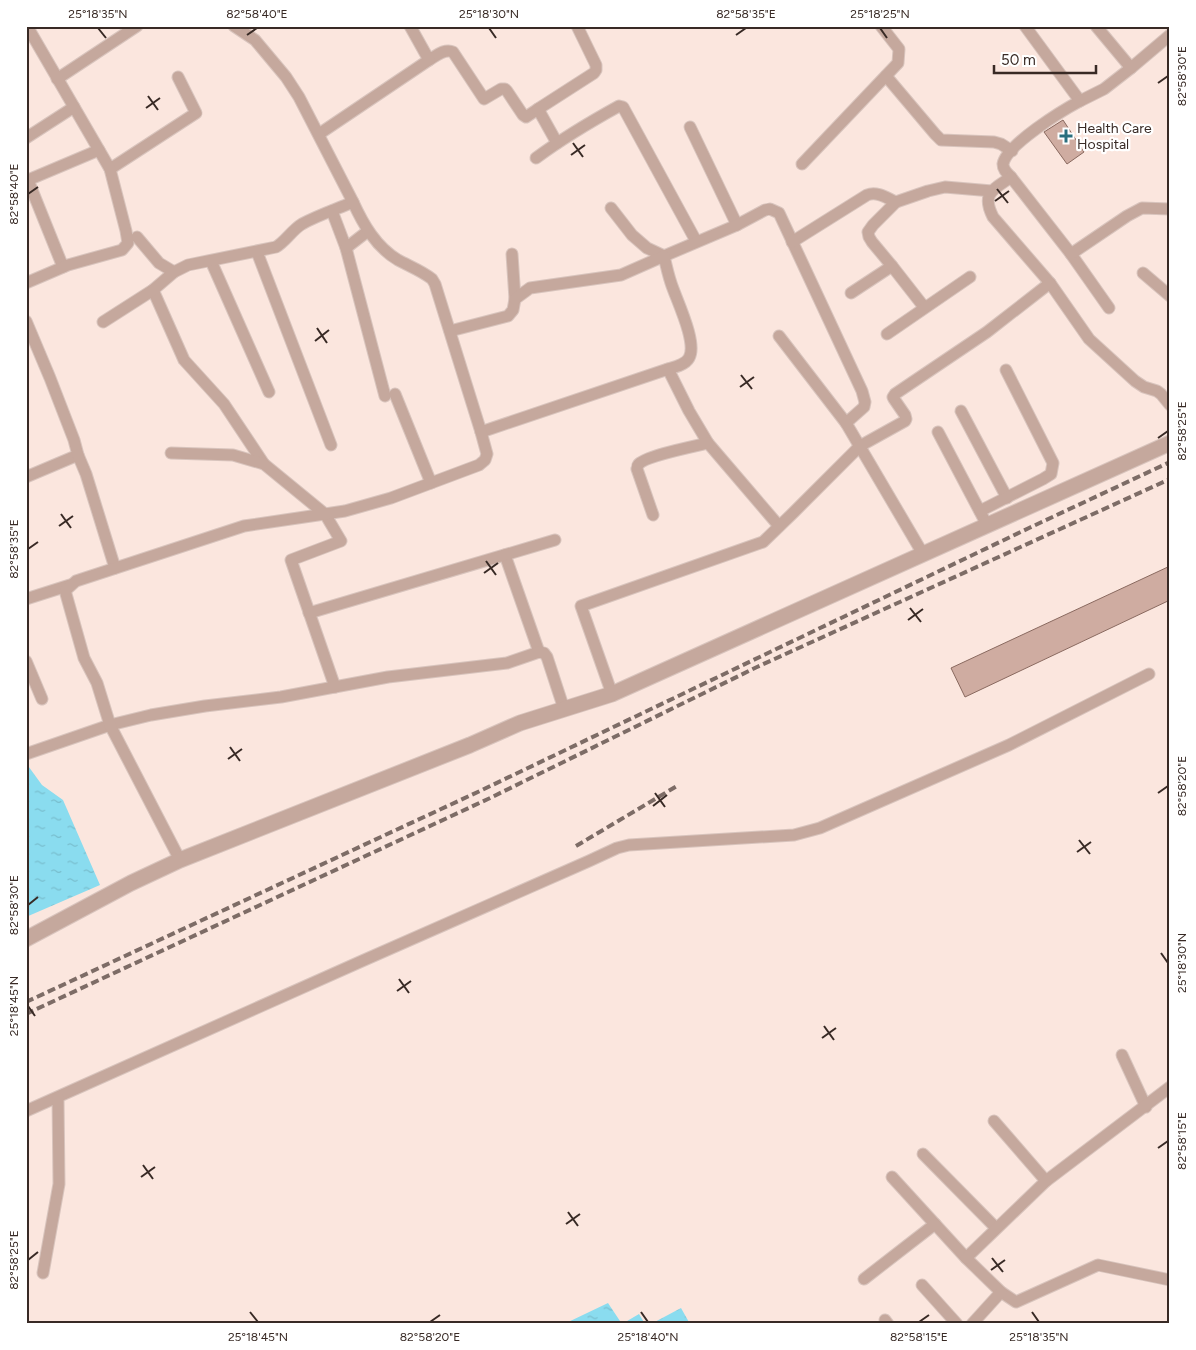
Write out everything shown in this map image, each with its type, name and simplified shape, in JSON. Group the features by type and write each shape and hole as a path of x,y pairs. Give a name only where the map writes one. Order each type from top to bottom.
{"street":[{"path":"26,284 63,267 122,250 128,243 110,169 57,79 31,45 27,26"},
{"path":"57,79 137,26"},
{"path":"26,599 244,526 345,511 391,498 479,465 485,460 487,454 481,432 435,284 432,279 388,253 368,232 319,134 286,77 255,40 234,26"},
{"path":"410,26 429,60"},
{"path":"319,134 429,60 450,50 484,99 501,89 505,89 522,115 526,117 596,70 596,65 577,26"},
{"path":"802,164 898,63 899,49 881,26"},
{"path":"1096,26 1131,68"},
{"path":"1028,27 1080,100"},
{"path":"1109,308 1071,254 1005,171 1003,167 1004,162 1020,142 1050,119 1080,100 1104,89 1170,35"},
{"path":"886,76 941,140 994,142 1012,151"},
{"path":"110,169 196,113 178,77"},
{"path":"536,158 587,123 619,106 623,107 696,242"},
{"path":"26,138 74,107"},
{"path":"538,109 557,142"},
{"path":"690,127 736,225"},
{"path":"63,267 28,180 99,150"},
{"path":"1011,177 992,191 989,196 987,202 993,218 1050,283 1089,339 1135,382 1157,391 1170,406"},
{"path":"924,307 869,238 868,232 896,202 928,191 945,188 992,191"},
{"path":"792,242 867,195 878,194 896,202"},
{"path":"103,322 153,290 174,272 188,265 276,247 302,224 353,202"},
{"path":"611,208 632,236 647,248 664,256"},
{"path":"1071,254 1142,208 1170,209"},
{"path":"515,299 530,288 621,275 766,210 774,210 779,213 862,391 865,402 864,407 846,423"},
{"path":"332,211 346,248 390,395 431,483"},
{"path":"346,248 368,232"},
{"path":"136,237 159,263 174,272"},
{"path":"257,252 331,446"},
{"path":"450,331 508,316 513,310 515,299 512,254"},
{"path":"481,432 668,369 689,359 691,343 686,322 670,282 664,256"},
{"path":"211,261 269,392"},
{"path":"851,293 892,266"},
{"path":"1143,273 1170,296"},
{"path":"887,334 970,277"},
{"path":"612,694 581,606 763,542 860,446 906,419 893,397 895,394 987,332 1050,283"},
{"path":"153,290 184,360 224,404 264,464 325,514 341,540 291,560 335,687"},
{"path":"27,324 74,440 115,568"},
{"path":"779,336 846,423 923,554"},
{"path":"668,369 708,443 779,526"},
{"path":"980,511 1051,474 1053,463 1006,370"},
{"path":"961,411 1007,498"},
{"path":"938,432 987,525"},
{"path":"26,939 130,883 180,860 470,745 520,723 612,694 1170,442"},
{"path":"654,515 637,469 638,465 643,461 675,450 708,443"},
{"path":"172,453 233,456 264,464"},
{"path":"26,477 78,455"},
{"path":"309,613 555,540"},
{"path":"505,555 539,652"},
{"path":"70,585 66,590 66,594 84,658 97,683 110,724 180,860"},
{"path":"26,754 110,724 151,715 205,706 282,697 388,677 507,663 539,652 544,653 547,657 564,709"},
{"path":"26,661 42,699"},
{"path":"26,1111 617,848 630,845 794,835 820,828 1009,745 1149,674"},
{"path":"1122,1055 1146,1106"},
{"path":"966,1258 1046,1181 1170,1087"},
{"path":"43,1273 59,1184 58,1098"},
{"path":"994,1121 1046,1181"},
{"path":"923,1154 996,1228"},
{"path":"892,1177 966,1258 1001,1292 1016,1302 1098,1265 1170,1280"},
{"path":"864,1279 935,1224"},
{"path":"922,1285 958,1324"},
{"path":"972,1324 1001,1292"}],"water":[{"path":"26,763 42,785 63,800 100,885 26,917"},
{"path":"608,1303 622,1324 564,1324"},
{"path":"681,1308 690,1324 651,1324"},
{"path":"639,1314 645,1324 622,1324"}],"building":[{"path":"1063,120 1084,152 1067,164 1044,132"},
{"path":"1170,566 1170,600 965,697 951,668"}],"railway":[{"path":"26,1002 482,790 1170,462"},
{"path":"26,1014 488,799 757,667 1170,479"},
{"path":"576,846 677,786"}],"place":[{"name":"Health Care Hospital","path":"1066,136"}]}
